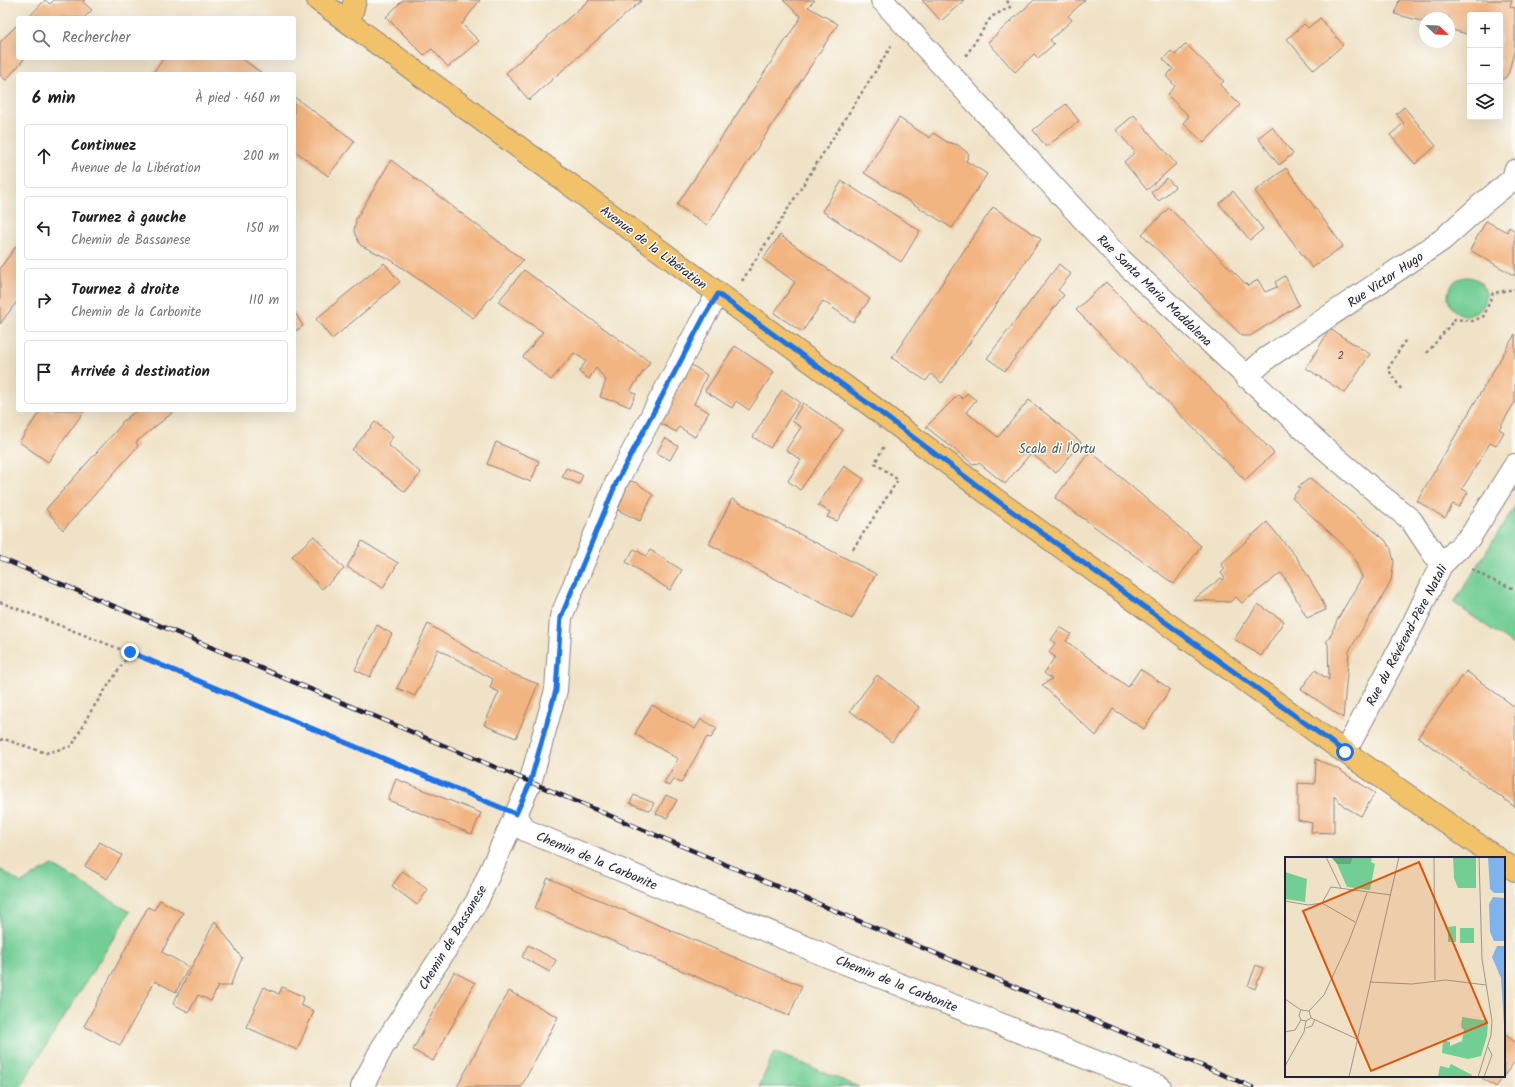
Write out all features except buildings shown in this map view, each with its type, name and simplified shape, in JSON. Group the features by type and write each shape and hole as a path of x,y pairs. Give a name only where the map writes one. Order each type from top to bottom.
{"main road":[{"name":"Avenue de la Libération","path":"318,0 869,404 995,499 1345,752 1497,857"},
{"path":"349,23 355,0"},
{"path":"1505,863 1515,870"}],"street":[{"name":"Rue Santa Maria Maddalena","path":"882,0 1120,259 1333,456 1411,520 1441,565"},
{"name":"Rue Victor Hugo","path":"1246,377 1267,358 1442,240 1514,177"},
{"name":"Chemin de Bassanese","path":"362,1087 382,1048 477,901 530,783 556,690 561,617 617,481 704,317 725,299"},
{"name":"Rue du Révérend-Père Natali","path":"1345,752 1414,622 1441,565 1470,537 1515,465"},
{"name":"Chemin de la Carbonite","path":"516,814 525,830 826,956 1160,1087"}],"path":[{"path":"952,76 991,17 1010,7 1007,0"},
{"path":"725,299 744,276 905,25"},
{"path":"1427,353 1455,319 1473,321 1484,316 1493,293 1515,289"},
{"path":"1401,388 1388,368 1406,339"},
{"path":"853,549 898,480 875,463 886,443"},
{"path":"1441,565 1465,564 1489,579 1515,589"},
{"path":"0,602 130,652 516,814"},
{"path":"0,740 4,739 46,753 72,746 88,714 130,652"}],"green space":[{"path":"1463,277 1471,277 1481,282 1485,289 1485,303 1481,310 1471,315 1463,315 1453,310 1451,307 1448,300 1448,292 1453,282 1456,280"},
{"path":"1515,506 1515,646 1454,603"},
{"path":"52,865 130,912 20,1087 0,1087 0,869 21,883"},
{"path":"774,1052 859,1087 759,1087"}],"railway":[{"path":"0,558 1252,1087"}],"route":[{"path":"130,652 516,814 530,783 556,690 561,617 617,481 704,317 718,294 869,404 995,499 1345,752"}],"park label":[{"name":"Scala di l'Ortu","path":"1057,448"}]}
